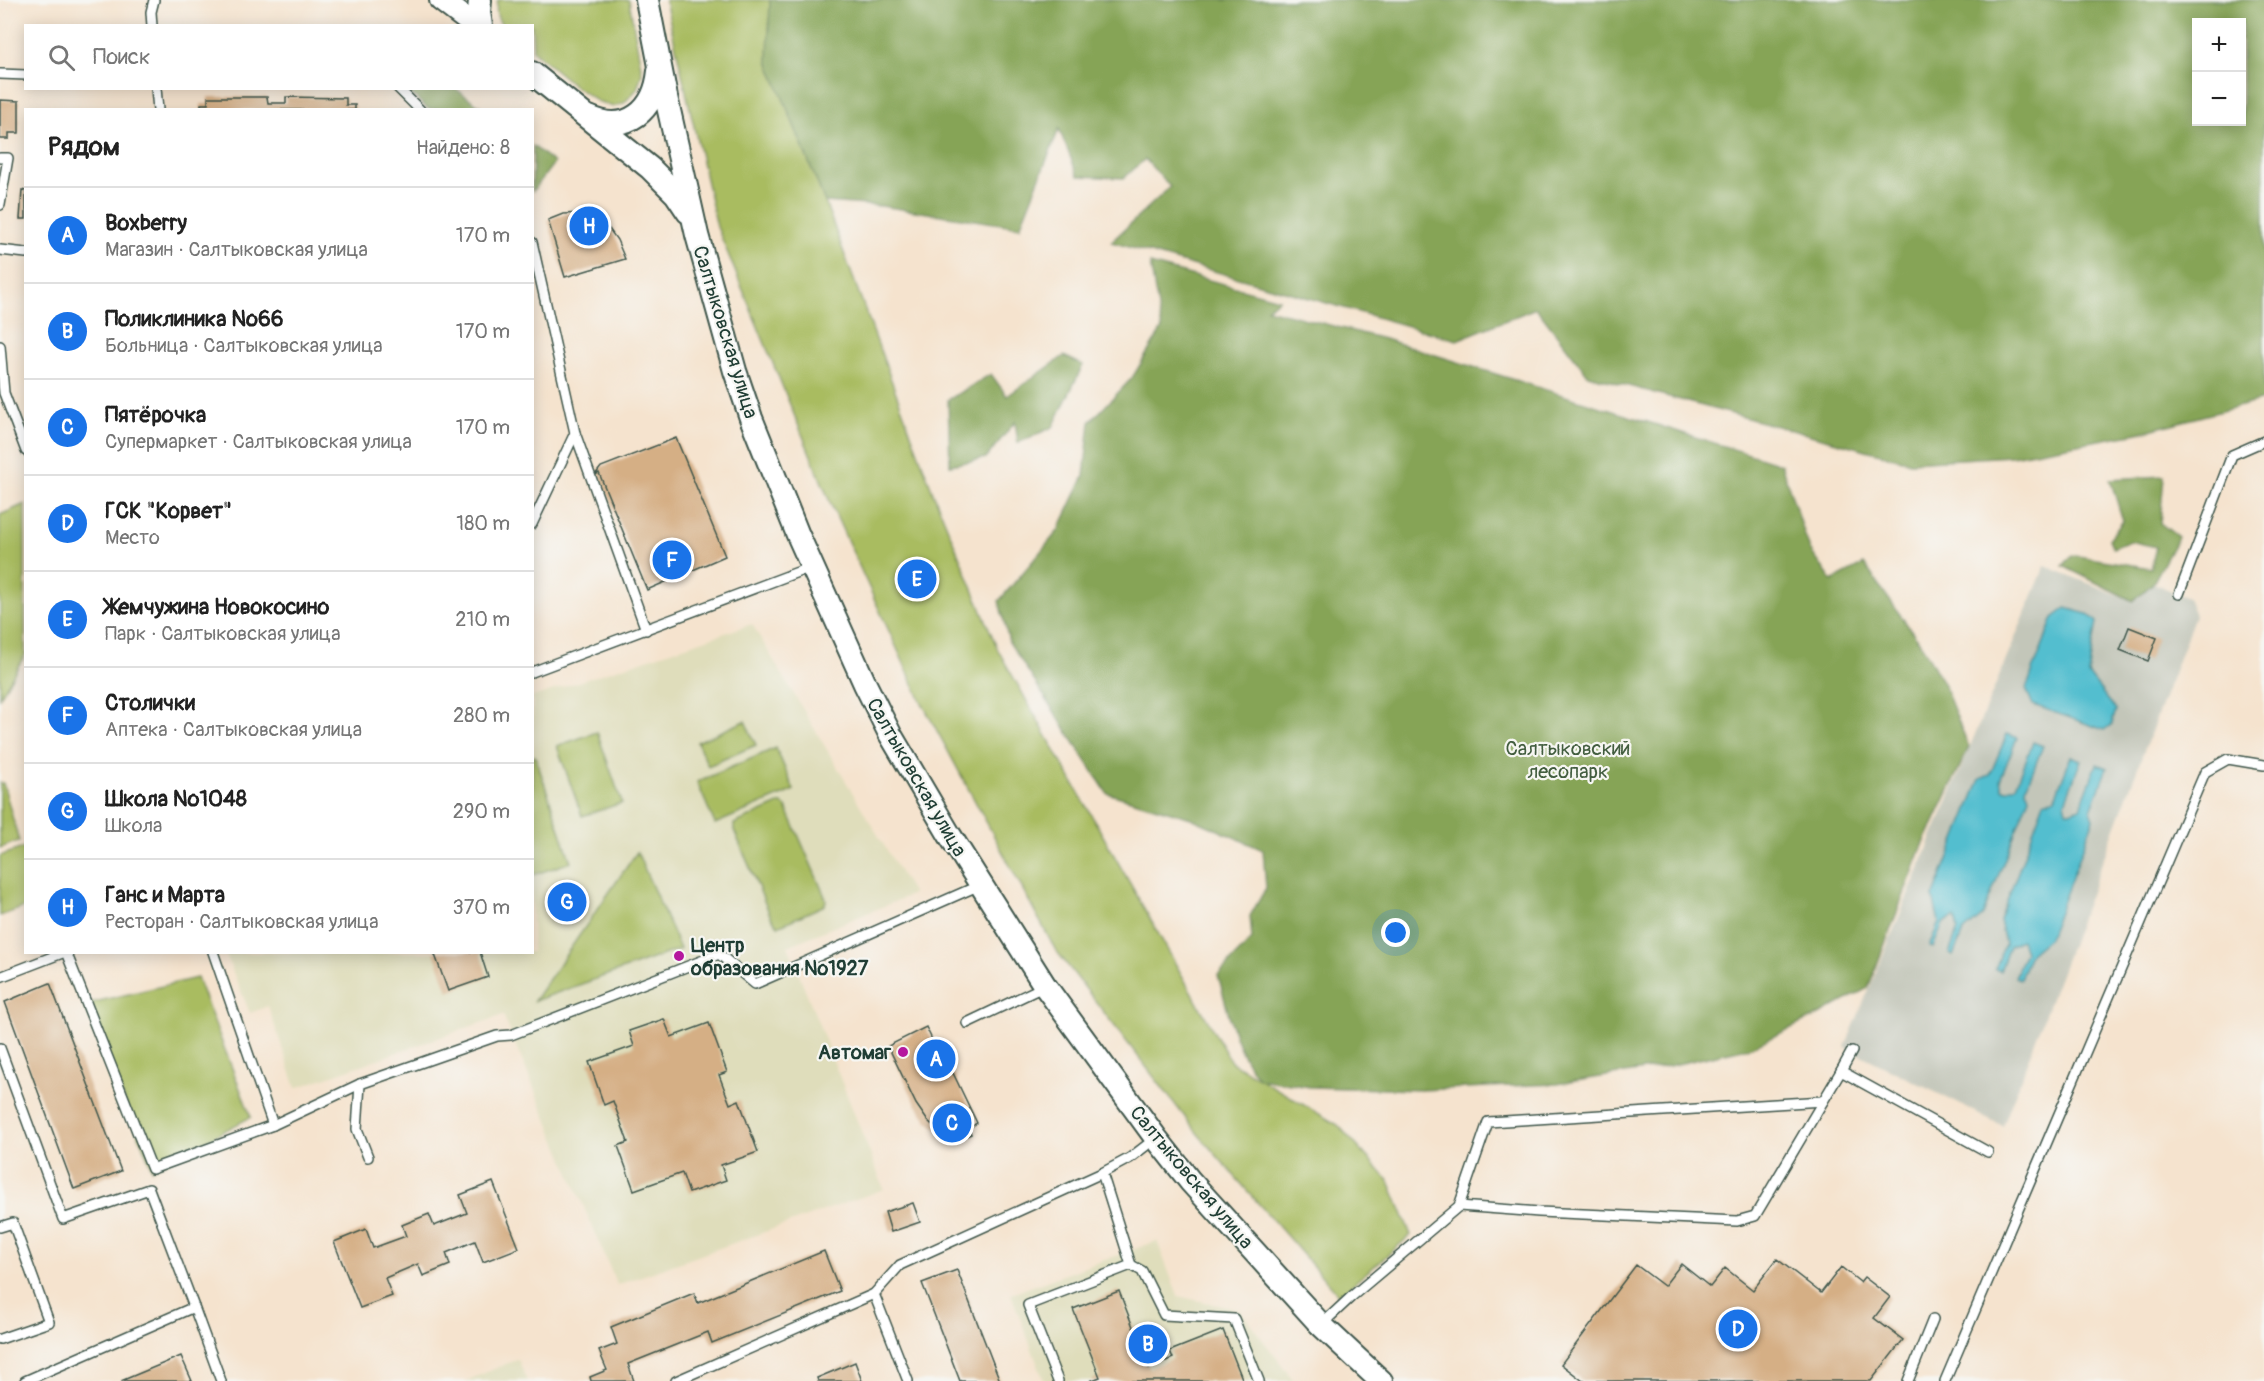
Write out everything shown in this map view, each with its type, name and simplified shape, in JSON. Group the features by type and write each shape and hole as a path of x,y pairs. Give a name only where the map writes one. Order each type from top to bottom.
{"street":[{"path":"441,0 472,24"},
{"path":"480,0 482,24"},
{"name":"Салтыковская улица","path":"647,0 697,235 729,350 751,418 811,567 890,734 980,885 1046,986 1156,1138 1190,1181 1321,1325 1381,1381"},
{"name":"Салтыковская улица","path":"566,101 597,120 614,124 624,122 641,112 653,96 657,86 660,61"},
{"path":"534,75 665,181 685,207 697,235"}],"lane":[{"path":"152,24 151,12 154,0"},
{"path":"0,74 24,75"},
{"path":"156,90 158,108"},
{"path":"400,90 418,108"},
{"path":"0,158 8,158 0,205"},
{"path":"0,250 24,253"},
{"path":"534,251 575,433 646,630"},
{"path":"0,346 4,393 24,446"},
{"path":"534,520 575,433"},
{"path":"2179,594 2232,455 2264,441"},
{"path":"534,671 811,567"},
{"path":"1945,1381 2205,772 2228,759 2264,765"},
{"path":"67,954 152,1169 273,1125 360,1084 497,1036 511,1035 719,954 755,984 980,885"},
{"path":"0,977 61,954"},
{"path":"214,954 273,1125"},
{"path":"967,1023 1046,986"},
{"path":"0,1048 63,1219 148,1189 221,1381"},
{"path":"1459,1206 1725,1221 1737,1221 1755,1216 1852,1051"},
{"path":"1841,1071 1988,1152"},
{"path":"360,1084 357,1129 368,1157"},
{"path":"1321,1325 1351,1296 1459,1206 1488,1122 1823,1101"},
{"path":"676,1381 874,1294 900,1265 1102,1173 1130,1158 1156,1138"},
{"path":"1102,1173 1131,1265"},
{"path":"0,1227 13,1223 49,1322 0,1339"},
{"path":"1058,1381 1028,1305 1131,1265 1142,1270 1164,1315 1234,1319 1259,1381"},
{"path":"874,1294 908,1381"},
{"path":"25,1381 194,1307"},
{"path":"1908,1381 1932,1319"}],"shaded area":[{"path":"2045,566 2133,601 2153,583 2188,598 2195,615 2003,1126 1845,1047"},
{"name":"Центр образования №1927","path":"752,624 913,894 788,946 884,1189 617,1285 503,1015 296,1088 268,1006 250,1013 225,954 534,954 534,697"},
{"path":"1157,1241 1178,1296 1240,1310 1294,1381 1044,1381 1011,1294"},
{"path":"518,1359 527,1381 466,1381"}],"green space":[{"path":"498,0 629,0 642,73 637,89 624,103 613,107 597,101 576,87 534,52 534,24 501,24 498,20"},
{"path":"665,0 770,0 768,61 825,202 934,495 998,650 1231,1062 1338,1125 1389,1181 1411,1235 1339,1296 1198,1134 1055,949 922,703 832,507 717,227"},
{"path":"770,0 2264,0 2264,400 2138,433 2012,456 1910,462 1588,375 1536,308 1457,340 1111,242 1170,187 1145,159 1124,178 1078,176 1059,129 1020,227 881,206 825,202 768,61"},
{"path":"407,90 457,90 483,108 427,108"},
{"path":"534,147 554,163 534,190"},
{"name":"Салтыковский лесопарк","path":"1150,264 1279,299 1267,309 1388,340 1781,464 1810,550 1832,581 1864,564 1923,647 1943,683 1969,747 1921,850 1868,988 1823,1013 1751,1047 1669,1066 1557,1084 1421,1090 1310,1087 1259,1079 1238,1043 1218,975 1252,939 1250,916 1266,888 1263,850 1191,818 1107,793 1009,642 999,601 1058,531 1084,476 1090,422 1132,378 1162,329"},
{"path":"1064,356 1083,365 1053,427 1018,443 1015,422 986,458 950,465 948,400 991,374 1007,396"},
{"path":"2164,476 2160,523 2178,537 2153,583 2133,601 2063,566 2072,555 2151,568 2156,547 2130,541 2113,548 2109,539 2123,521 2110,479"},
{"path":"24,504 24,657 0,697 0,515"},
{"path":"745,721 756,745 708,766 697,742"},
{"path":"597,732 622,803 582,816 557,746"},
{"path":"776,748 794,790 715,824 697,782"},
{"path":"534,756 571,862 534,875"},
{"path":"0,783 3,783 19,841 0,848"},
{"path":"779,804 786,807 826,899 825,905 778,926 771,917 734,830 734,824"},
{"path":"24,847 24,907 0,916 0,856"},
{"path":"637,852 680,949 534,1001"},
{"path":"197,978 251,1117 152,1169 86,1004"}],"water":[{"path":"2066,608 2088,614 2097,622 2088,674 2116,710 2112,724 2104,730 2033,705 2026,689 2053,618"},
{"path":"2007,734 2017,738 2000,780 2002,788 2006,790 2016,786 2033,742 2043,746 2026,788 2029,797 1983,915 1963,932 1953,956 1949,954 1958,929 1955,917 1943,923 1933,948 1929,946 1939,922 1933,897 1980,779 1990,775"},
{"path":"2071,756 2081,760 2065,802 2067,811 2071,812 2080,808 2097,764 2107,768 2091,810 2094,819 2049,938 2030,954 2020,979 2015,977 2025,952 2021,940 2009,946 2000,971 1995,969 2005,944 2000,920 2044,802 2055,798"}],"building":[{"path":"208,97 267,97 268,103 286,103 286,97 346,98 346,105 355,105 355,108 201,108 201,104 208,104"},
{"path":"0,100 19,101 19,133 9,133 9,139 0,139"},
{"path":"22,190 24,190 24,219 20,219"},
{"path":"583,213 605,223 617,240 625,259 565,277 548,220 563,214"},
{"path":"676,438 725,556 647,590 599,473 595,475 601,467"},
{"path":"2129,627 2157,638 2148,661 2120,650"},
{"path":"435,954 481,954 488,977 448,991"},
{"path":"50,983 121,1171 74,1189 5,1002"},
{"path":"664,1019 671,1037 709,1023 727,1072 719,1075 730,1104 739,1100 758,1152 721,1165 726,1180 689,1193 682,1173 634,1190 618,1146 628,1142 613,1101 604,1105 589,1062 634,1046 629,1031"},
{"path":"926,1027 949,1075 953,1073 977,1123 969,1128 971,1134 960,1139 939,1131 927,1120 916,1104 888,1046"},
{"path":"493,1182 519,1248 483,1262 475,1241 446,1253 450,1265 423,1276 418,1264 385,1278 392,1296 360,1308 334,1242 366,1229 373,1248 406,1236 402,1225 429,1214 434,1226 467,1213 460,1195"},
{"path":"913,1203 920,1222 891,1232 885,1212"},
{"path":"824,1251 840,1291 712,1343 708,1332 628,1364 634,1381 591,1381 590,1377 607,1370 599,1351 617,1344 611,1327 694,1293 698,1303"},
{"path":"1777,1259 1821,1293 1841,1267 1860,1282 1864,1277 1890,1297 1874,1318 1903,1340 1871,1381 1583,1381 1561,1364 1636,1265 1664,1286 1681,1264 1710,1287 1725,1268 1753,1290"},
{"path":"957,1270 1000,1381 960,1381 922,1283"},
{"path":"1119,1291 1149,1368 1173,1358 1170,1351 1223,1330 1243,1381 1090,1381 1100,1377 1073,1309"},
{"path":"181,1356 192,1381 121,1381"},
{"path":"855,1362 862,1381 818,1381 817,1378"}],"place":[{"name":"Ганс и Марта","path":"589,226"},
{"name":"Столички","path":"672,560"},
{"name":"Жемчужина Новокосино","path":"917,579"},
{"name":"Школа №1048","path":"567,902"},
{"name":"Центр образования №1927","path":"679,956"},
{"name":"Автомаг","path":"903,1052"},
{"name":"Boxberry","path":"936,1059"},
{"name":"Пятёрочка","path":"952,1123"},
{"name":"ГСК \"Корвет\"","path":"1738,1329"},
{"name":"Поликлиника №66","path":"1148,1344"}]}
